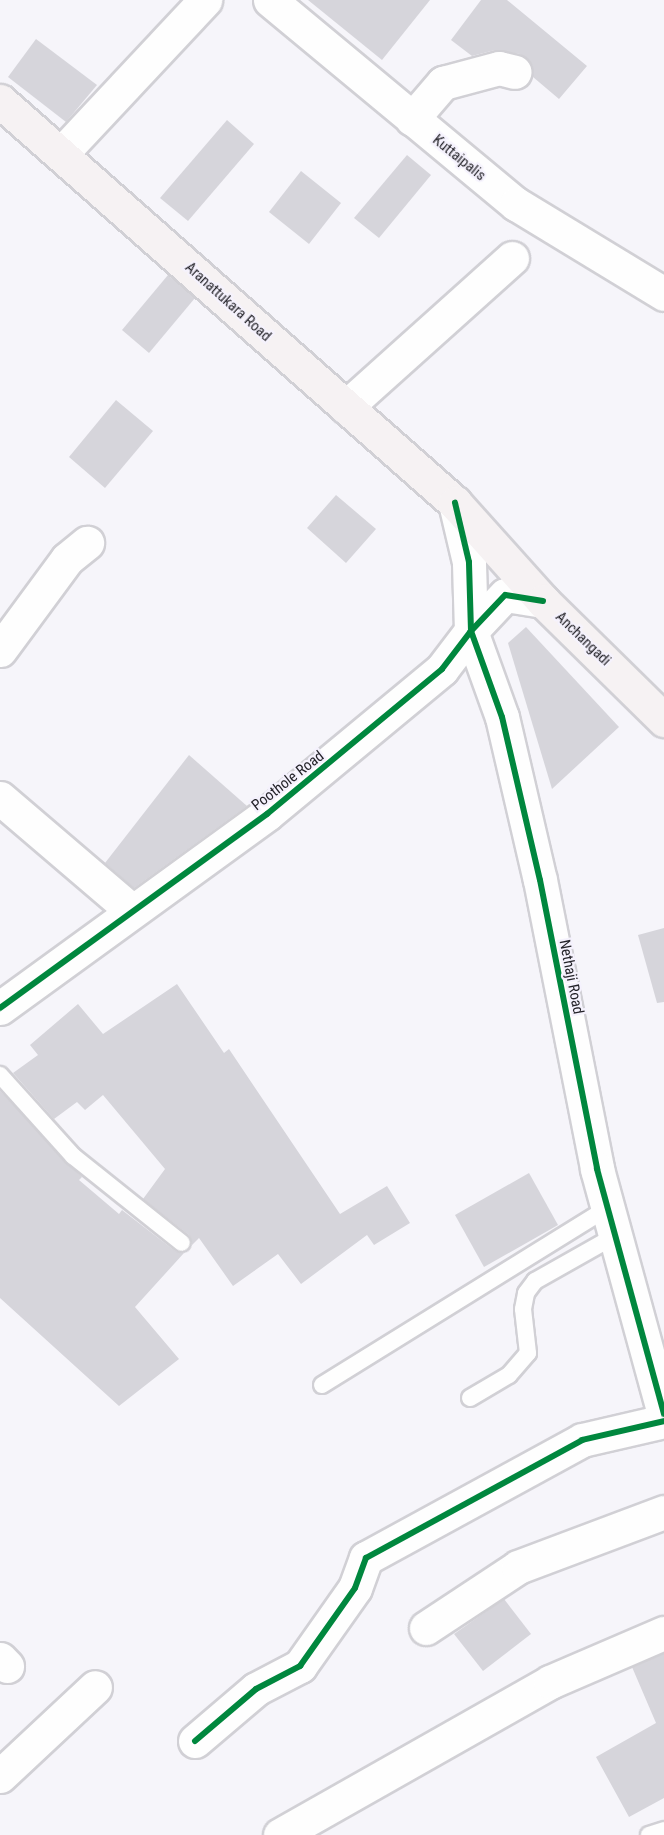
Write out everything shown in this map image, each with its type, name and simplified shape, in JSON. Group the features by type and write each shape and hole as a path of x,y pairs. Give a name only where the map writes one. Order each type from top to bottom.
{"main road":[{"name":"Aranattukara Road","path":"0,101 455,503"},
{"name":"Anchangadi","path":"455,503 543,602 664,720"}],"street":[{"path":"61,154 205,0"},
{"name":"Kuttaipalis","path":"270,0 516,204 664,294"},
{"path":"412,119 443,83 499,68 515,72"},
{"path":"346,407 512,258"},
{"path":"455,503 469,562 471,631"},
{"path":"0,650 67,559 87,543"},
{"path":"471,631 505,595 543,602"},
{"name":"Poothole Road","path":"0,1008 131,910 267,814 408,700 442,669 471,631"},
{"name":"Nethaji Road","path":"471,631 502,717 612,1222 664,1414"},
{"path":"0,798 131,910"},
{"path":"195,1741 256,1689 300,1666 355,1588 366,1558 582,1440 664,1420"},
{"path":"426,1628 518,1567 664,1512"},
{"path":"280,1835 550,1682 664,1633"},
{"path":"0,1776 95,1687"}],"lane":[{"path":"0,1075 73,1156 182,1243"},
{"path":"322,1385 612,1222"},
{"path":"470,1398 509,1375 528,1353 523,1309 526,1293 535,1281 612,1222"},
{"path":"649,1835 664,1830"}],"building":[{"path":"308,0 430,0 382,60"},
{"path":"481,0 507,0 587,66 559,99 533,77 533,66 520,54 495,50 472,56 451,40"},
{"path":"36,39 97,85 66,122 8,77"},
{"path":"227,120 254,144 188,221 160,198"},
{"path":"407,155 431,175 379,238 354,218"},
{"path":"301,171 341,203 309,244 269,212"},
{"path":"168,275 195,298 149,353 122,330"},
{"path":"116,400 153,431 105,488 69,457"},
{"path":"336,495 376,529 346,563 307,528"},
{"path":"526,627 619,727 552,789 508,643"},
{"path":"189,755 247,806 134,888 105,863"},
{"path":"664,928 664,1002 657,1003 638,935"},
{"path":"177,984 224,1053 229,1049 340,1214 387,1186 410,1223 374,1245 367,1235 301,1284 278,1254 233,1286 199,1238 192,1245 189,1235 143,1199 165,1169 103,1095 85,1110 77,1102 54,1119 13,1073 38,1055 30,1045 78,1004 103,1034"},
{"path":"0,1091 82,1177 79,1180 119,1214 122,1210 175,1251 184,1253 135,1307 179,1359 119,1406 0,1298"},
{"path":"529,1173 558,1225 484,1267 455,1215"},
{"path":"504,1599 531,1634 483,1671 454,1634"},
{"path":"664,1653 664,1798 629,1817 596,1757 656,1723 632,1667"}],"cycle path":[{"path":"0,1008 267,814 442,669 471,631 469,562 455,503"},
{"path":"543,601 505,595 471,631 502,717 540,880 597,1169 664,1414"},
{"path":"195,1741 256,1689 300,1666 355,1588 366,1558 582,1440 664,1421"}]}
